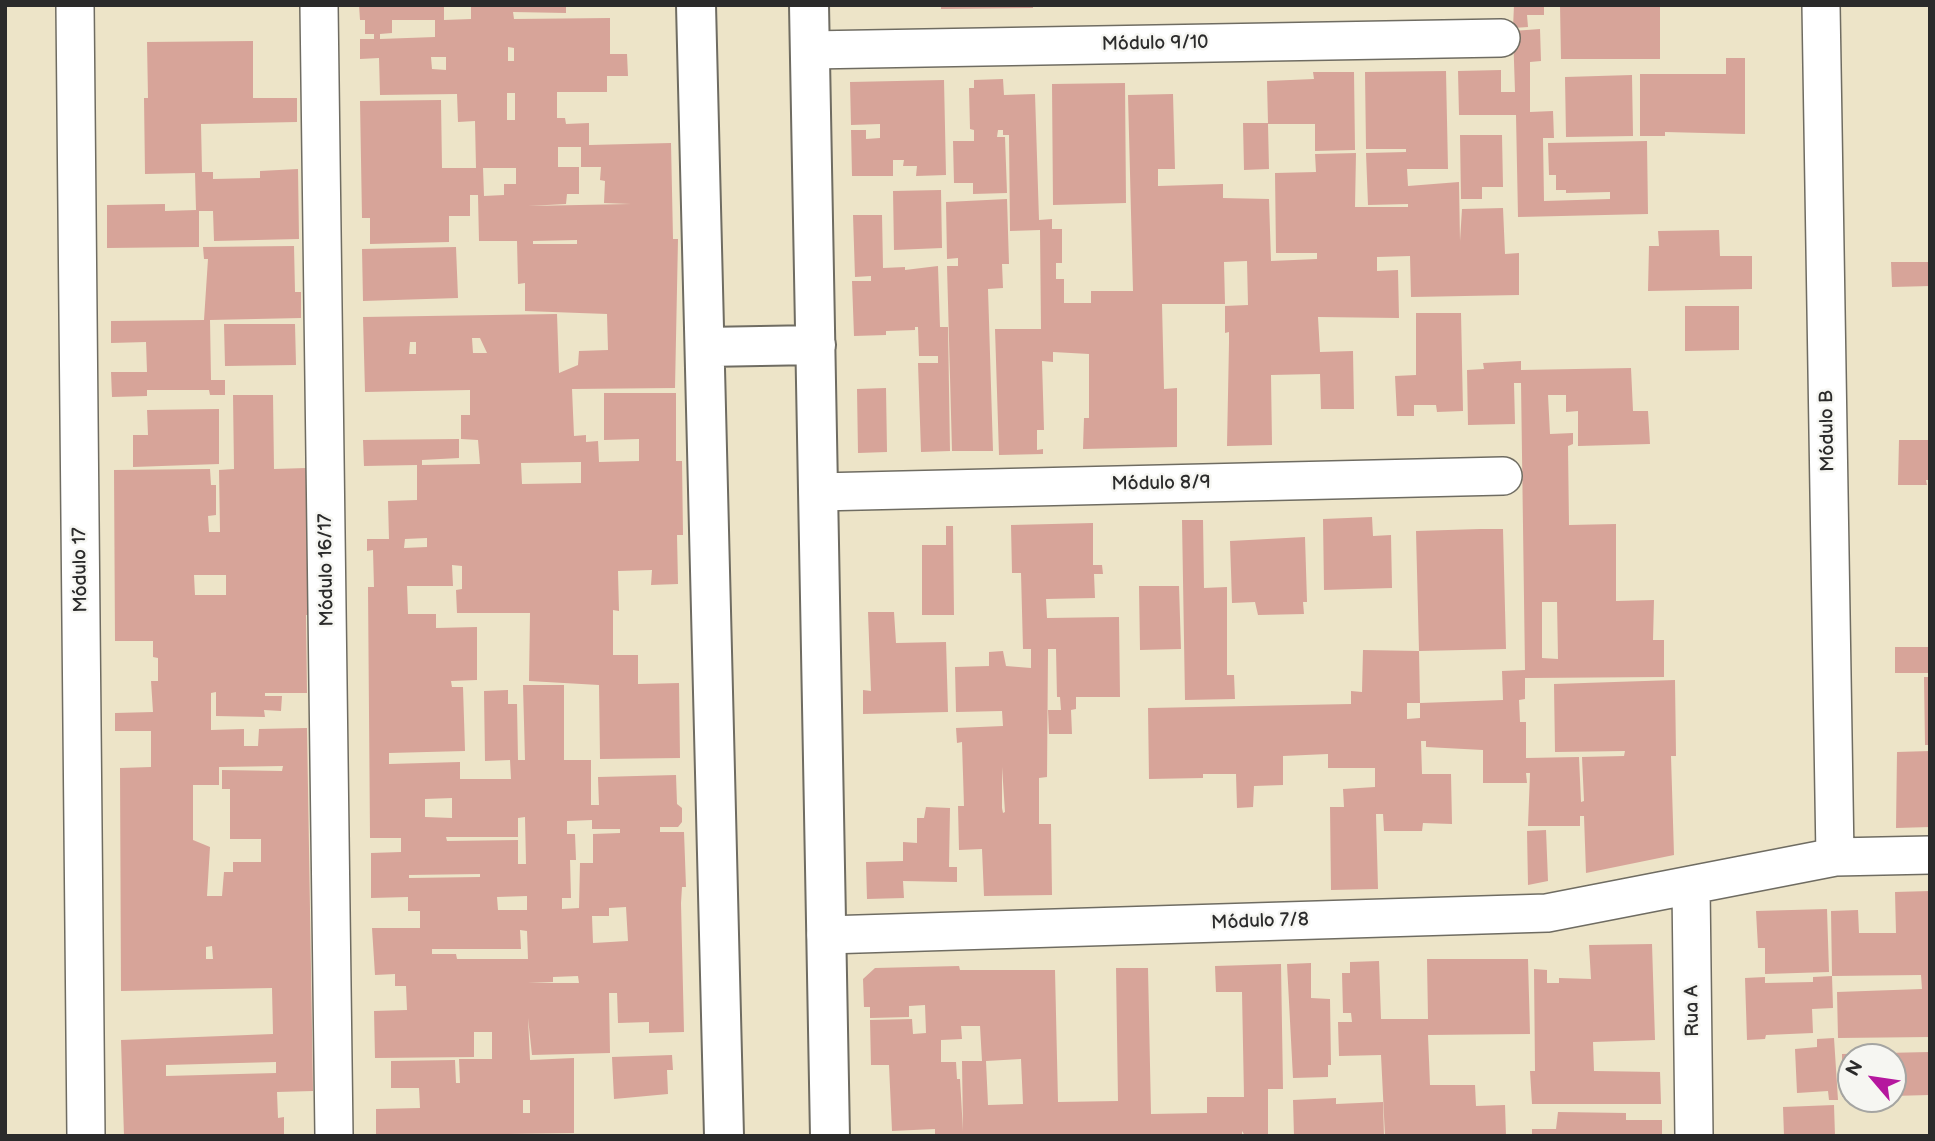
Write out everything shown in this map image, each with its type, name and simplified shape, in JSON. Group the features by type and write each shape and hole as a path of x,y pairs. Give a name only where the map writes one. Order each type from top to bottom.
{"street":[{"name":"Módulo 17","path":"75,5 86,1136"},
{"name":"Módulo 16/17","path":"320,5 334,1136"},
{"path":"696,5 724,1136"},
{"path":"809,5 830,1136"},
{"name":"Módulo B","path":"1821,5 1835,857"},
{"name":"Módulo 9/10","path":"810,50 1501,38"},
{"path":"705,347 816,345"},
{"name":"Módulo 8/9","path":"818,492 1503,476"},
{"name":"Módulo 7/8","path":"826,935 1547,913 1835,857 1930,855"},
{"name":"Rua A","path":"1691,886 1694,1136"}],"building":[{"path":"359,5 444,5 444,20 471,19 471,5 566,5 566,13 513,12 514,19 610,18 610,54 627,54 628,76 607,76 607,92 557,92 557,118 565,118 566,124 589,123 589,145 671,143 673,239 678,239 675,388 572,389 574,436 586,435 586,442 598,441 599,462 639,461 639,439 604,440 604,393 676,393 676,461 682,461 683,535 677,535 678,584 651,585 652,570 618,571 619,611 613,610 613,655 638,655 638,684 679,683 680,758 600,759 599,685 529,681 530,613 457,613 456,590 462,589 462,566 452,565 453,586 407,586 408,614 436,614 436,628 477,627 477,680 451,681 452,687 463,687 465,751 389,753 389,764 460,762 460,779 511,779 510,760 485,761 484,691 508,690 508,704 517,704 518,760 525,760 523,685 564,685 564,760 591,760 591,805 599,805 598,777 676,775 677,804 682,808 682,822 678,827 660,827 660,832 684,832 686,887 682,887 681,903 684,1032 649,1033 649,1022 618,1023 617,993 609,993 610,1053 532,1055 528,1018 530,1060 574,1058 574,1133 376,1136 376,1109 420,1108 419,1088 391,1088 391,1061 455,1060 456,1083 460,1083 459,1059 492,1059 492,1032 474,1032 474,1057 375,1058 374,1011 407,1010 406,986 395,986 395,974 375,975 372,928 420,928 420,911 408,911 408,897 371,898 371,853 401,852 401,838 370,838 368,587 374,587 373,550 367,551 367,539 389,539 388,501 417,500 417,465 364,466 363,440 459,439 459,458 422,460 422,465 480,464 478,440 461,439 461,415 470,415 470,390 365,392 363,317 557,314 559,373 578,365 579,351 608,350 607,314 525,311 525,283 518,284 517,241 479,241 478,195 470,195 470,216 449,216 449,242 370,244 370,218 362,218 360,101 441,100 442,168 476,168 475,121 458,122 457,94 380,95 379,58 360,59 360,39 374,39 374,34 365,34 365,20 360,20","holes":["392,20 435,20 435,37 380,39 380,34 392,33","508,47 514,48 514,61 508,61","431,57 446,57 446,70 432,69","507,93 515,93 515,120 507,120","558,147 581,147 581,167 601,167 600,180 605,181 604,203 631,204 528,206 566,204 567,194 579,194 579,167 558,167","483,168 516,168 516,184 504,184 504,195 484,196","577,240 577,244 533,244 533,241","472,338 480,338 487,353 473,353","410,342 416,342 416,354 409,354","581,462 581,483 522,484 521,463","427,538 427,547 404,548 405,539","452,798 452,818 425,817 425,799","525,817 526,864 518,864 518,840 447,841 446,837 518,837 518,818","592,820 592,829 620,829 620,833 593,834 593,863 580,863 579,908 562,909 562,898 571,898 570,860 576,860 575,834 567,834 567,821","480,874 480,877 409,878 409,875","527,896 527,910 498,910 497,897","626,907 628,941 593,943 592,916 609,916 609,908","520,930 527,931 528,959 457,959 456,954 432,954 432,949 521,949","578,976 579,983 528,983 553,982 553,977","523,1100 530,1100 530,1113 523,1113"]},
{"path":"941,5 1033,5 1033,8 941,9"},
{"path":"1514,5 1544,5 1544,15 1527,15 1528,27 1513,28"},
{"path":"1560,5 1660,5 1660,59 1561,59"},
{"path":"1540,29 1541,61 1530,62 1530,112 1553,111 1554,138 1543,138 1544,201 1610,199 1610,192 1566,193 1566,190 1556,190 1556,175 1549,175 1548,143 1647,141 1648,214 1518,217 1516,115 1459,115 1458,71 1501,70 1501,92 1515,92 1513,31"},
{"path":"253,41 253,98 297,98 297,122 201,124 202,172 213,172 213,179 260,178 260,171 298,169 299,239 214,241 213,211 199,211 199,247 107,248 107,205 165,204 165,211 196,210 195,173 145,174 144,98 148,98 147,42"},
{"path":"1726,58 1745,58 1745,134 1665,132 1665,136 1640,136 1640,74 1726,74"},
{"path":"1446,71 1448,169 1407,169 1408,186 1459,182 1460,241 1462,209 1503,208 1505,254 1519,253 1519,295 1411,297 1410,256 1377,257 1377,271 1398,270 1399,318 1318,317 1320,352 1353,351 1354,409 1321,409 1320,374 1271,375 1272,445 1227,446 1229,332 1225,333 1225,306 1248,305 1247,261 1224,262 1225,304 1162,304 1164,389 1177,388 1177,447 1083,449 1084,418 1089,418 1089,354 1053,352 1053,362 1042,361 1044,430 1037,430 1037,450 1043,449 1043,454 999,455 995,329 1041,329 1040,230 1010,231 1009,135 1003,135 1003,130 998,130 997,137 1005,137 1007,193 973,194 973,183 954,183 953,141 974,141 974,130 970,129 969,88 974,88 974,80 1003,79 1004,95 1035,94 1039,220 1052,219 1052,229 1062,229 1062,263 1056,263 1056,279 1064,279 1064,303 1091,303 1091,291 1133,291 1128,95 1173,94 1175,169 1158,169 1158,186 1223,184 1223,198 1269,199 1271,261 1317,259 1317,253 1276,253 1275,173 1316,172 1315,154 1356,153 1355,207 1408,207 1408,204 1368,205 1366,153 1406,152 1406,149 1366,149 1365,72"},
{"path":"1313,72 1354,72 1355,150 1315,151 1315,124 1268,124 1269,169 1244,170 1243,123 1268,123 1267,81 1314,79"},
{"path":"1632,75 1633,136 1566,137 1565,77"},
{"path":"944,80 946,175 916,176 917,166 903,166 904,160 893,160 893,176 852,176 851,130 866,130 866,139 880,138 880,124 851,125 850,82"},
{"path":"1125,83 1126,203 1053,205 1052,84"},
{"path":"1460,135 1502,135 1503,187 1482,187 1482,199 1461,199"},
{"path":"941,190 942,248 894,250 893,191"},
{"path":"1007,199 1009,264 1002,264 1003,288 988,289 993,451 952,451 947,266 958,266 958,258 947,259 946,202"},
{"path":"853,215 882,215 883,268 905,267 905,270 938,266 940,327 948,327 950,451 921,452 918,363 938,363 938,356 919,356 918,327 915,327 915,330 886,331 886,335 854,336 852,281 871,281 871,276 855,277"},
{"path":"1719,230 1720,256 1752,256 1752,289 1648,291 1649,246 1659,246 1658,231"},
{"path":"294,246 295,292 301,292 301,318 210,320 211,380 225,380 225,395 210,395 209,390 147,390 147,396 112,397 111,372 147,372 146,342 111,343 111,321 204,320 208,259 204,259 203,247"},
{"path":"456,247 458,298 363,301 362,249"},
{"path":"1891,262 1930,262 1930,286 1892,287"},
{"path":"1685,306 1739,306 1739,350 1685,351"},
{"path":"1416,313 1461,313 1463,411 1437,412 1436,405 1414,405 1414,416 1397,416 1395,376 1416,375"},
{"path":"224,324 295,324 296,365 225,366"},
{"path":"1521,361 1521,370 1631,368 1633,411 1648,411 1650,444 1578,446 1578,411 1566,412 1566,395 1548,395 1550,434 1573,433 1573,444 1568,446 1569,525 1616,524 1616,601 1654,600 1653,640 1664,640 1664,677 1525,678 1525,699 1519,700 1520,722 1526,722 1526,758 1579,757 1581,802 1584,801 1582,757 1624,756 1625,751 1555,752 1554,684 1675,680 1676,756 1671,756 1674,855 1586,873 1584,816 1580,816 1580,826 1528,826 1530,773 1526,773 1527,783 1483,783 1483,750 1426,747 1426,741 1421,741 1422,774 1451,774 1452,824 1423,823 1422,831 1384,831 1383,814 1376,814 1378,889 1331,890 1330,807 1344,807 1343,789 1375,787 1375,768 1328,768 1328,754 1283,756 1283,785 1254,786 1253,807 1237,808 1236,774 1149,779 1148,708 1351,704 1351,691 1362,692 1363,650 1419,651 1420,703 1503,700 1502,671 1525,670 1521,383 1514,383 1515,424 1468,425 1467,370 1484,369 1483,363","holes":["1542,602 1557,602 1558,659 1542,658","1407,703 1420,703 1420,718 1407,719"]},
{"path":"886,388 887,452 858,453 857,389"},
{"path":"233,395 273,395 274,469 306,468 310,615 306,615 307,693 265,693 265,696 282,696 281,711 264,710 265,717 216,716 216,692 211,693 211,730 244,729 244,746 258,746 259,729 307,728 313,1091 277,1092 278,1118 284,1117 284,1136 124,1136 121,1040 273,1034 272,988 121,991 120,768 151,767 151,731 115,731 115,713 153,712 151,681 158,681 158,658 153,657 153,641 115,641 114,470 210,469 211,485 216,485 216,515 208,516 209,532 220,532 219,470 234,469","holes":["194,575 226,575 226,595 195,595","283,766 282,771 222,770 222,789 230,789 230,839 261,839 261,862 233,862 233,872 224,872 222,896 207,896 210,847 193,840 193,785 219,785 219,767","212,946 213,959 206,959 206,947","276,1062 276,1073 166,1076 166,1065"]},
{"path":"219,409 219,464 133,467 133,435 148,435 147,410"},
{"path":"1899,440 1930,440 1930,480 1926,480 1927,485 1898,485"},
{"path":"1372,517 1373,536 1391,535 1392,588 1324,590 1323,519"},
{"path":"1182,520 1203,520 1204,588 1227,587 1227,675 1234,675 1235,699 1185,700"},
{"path":"1093,523 1093,565 1102,565 1103,574 1094,574 1095,598 1046,599 1047,618 1119,617 1120,697 1076,697 1076,709 1071,710 1072,734 1049,734 1048,710 1061,710 1060,697 1057,697 1056,649 1048,649 1047,777 1039,778 1039,824 1051,824 1052,895 984,896 982,849 959,850 958,806 964,806 962,742 957,743 956,728 1003,726 1002,711 956,712 955,667 989,666 989,652 1003,651 1006,666 1031,668 1031,649 1023,649 1021,573 1012,573 1011,525","holes":["1002,767 1003,813 1002,808"]},
{"path":"946,526 953,526 954,615 922,615 922,545 946,545"},
{"path":"1503,529 1506,649 1419,651 1416,531"},
{"path":"1305,537 1307,602 1303,602 1304,614 1258,615 1255,602 1232,603 1230,541"},
{"path":"1139,586 1179,586 1181,649 1140,650"},
{"path":"868,612 894,612 896,643 946,642 948,712 863,714 863,690 871,691"},
{"path":"1895,647 1930,647 1930,673 1895,673"},
{"path":"1924,677 1930,677 1930,745 1925,745"},
{"path":"1930,751 1930,827 1896,828 1897,752"},
{"path":"926,807 950,808 949,867 957,867 957,882 903,881 904,898 867,899 866,862 903,861 903,842 917,843 917,818 924,818"},
{"path":"1546,830 1548,881 1528,885 1527,831"},
{"path":"1930,891 1930,1037 1838,1038 1837,992 1922,989 1921,975 1832,976 1831,911 1858,910 1859,933 1896,933 1895,892"},
{"path":"1827,909 1829,972 1765,974 1765,948 1758,948 1756,911"},
{"path":"1652,944 1655,1040 1593,1042 1594,1071 1660,1072 1661,1104 1532,1104 1530,1071 1535,1071 1534,969 1547,970 1547,983 1559,983 1559,978 1591,979 1589,945"},
{"path":"1427,959 1528,959 1530,1034 1428,1035 1430,1085 1475,1085 1476,1106 1505,1105 1506,1136 1385,1136 1381,1055 1339,1056 1338,1022 1352,1022 1351,1013 1343,1013 1342,973 1350,973 1350,962 1379,961 1381,1019 1428,1019"},
{"path":"1311,963 1311,998 1330,999 1331,1065 1328,1065 1328,1077 1293,1078 1287,964"},
{"path":"1281,964 1283,1089 1268,1089 1266,1136 1245,1136 1242,1131 1242,1136 935,1136 935,1129 892,1131 889,1065 871,1065 870,1020 912,1019 913,1034 926,1033 925,1005 909,1006 909,1017 870,1018 870,1007 864,1007 863,979 875,968 959,966 960,970 1055,970 1058,1102 1118,1101 1116,968 1148,968 1151,1114 1207,1113 1207,1097 1244,1097 1242,992 1216,992 1215,966","holes":["961,1026 980,1026 982,1061 962,1061 963,1131 960,1079 957,1079 956,1062 941,1062 941,1040 962,1039","1021,1059 1023,1104 988,1105 986,1061"]},
{"path":"1832,976 1833,1008 1812,1009 1813,1033 1766,1035 1765,1039 1747,1040 1745,978 1765,977 1765,983 1813,982 1813,977"},
{"path":"1834,1038 1837,1100 1829,1100 1828,1091 1797,1093 1795,1049 1817,1047 1817,1039"},
{"path":"1929,1052 1929,1095 1907,1096 1907,1053"},
{"path":"672,1055 673,1070 667,1070 668,1094 614,1099 612,1057"},
{"path":"1336,1098 1336,1104 1383,1102 1384,1136 1294,1136 1293,1100"},
{"path":"1834,1105 1835,1136 1784,1136 1783,1107"},
{"path":"1558,1112 1626,1113 1626,1120 1662,1120 1662,1136 1532,1136 1532,1129 1556,1129"}]}
